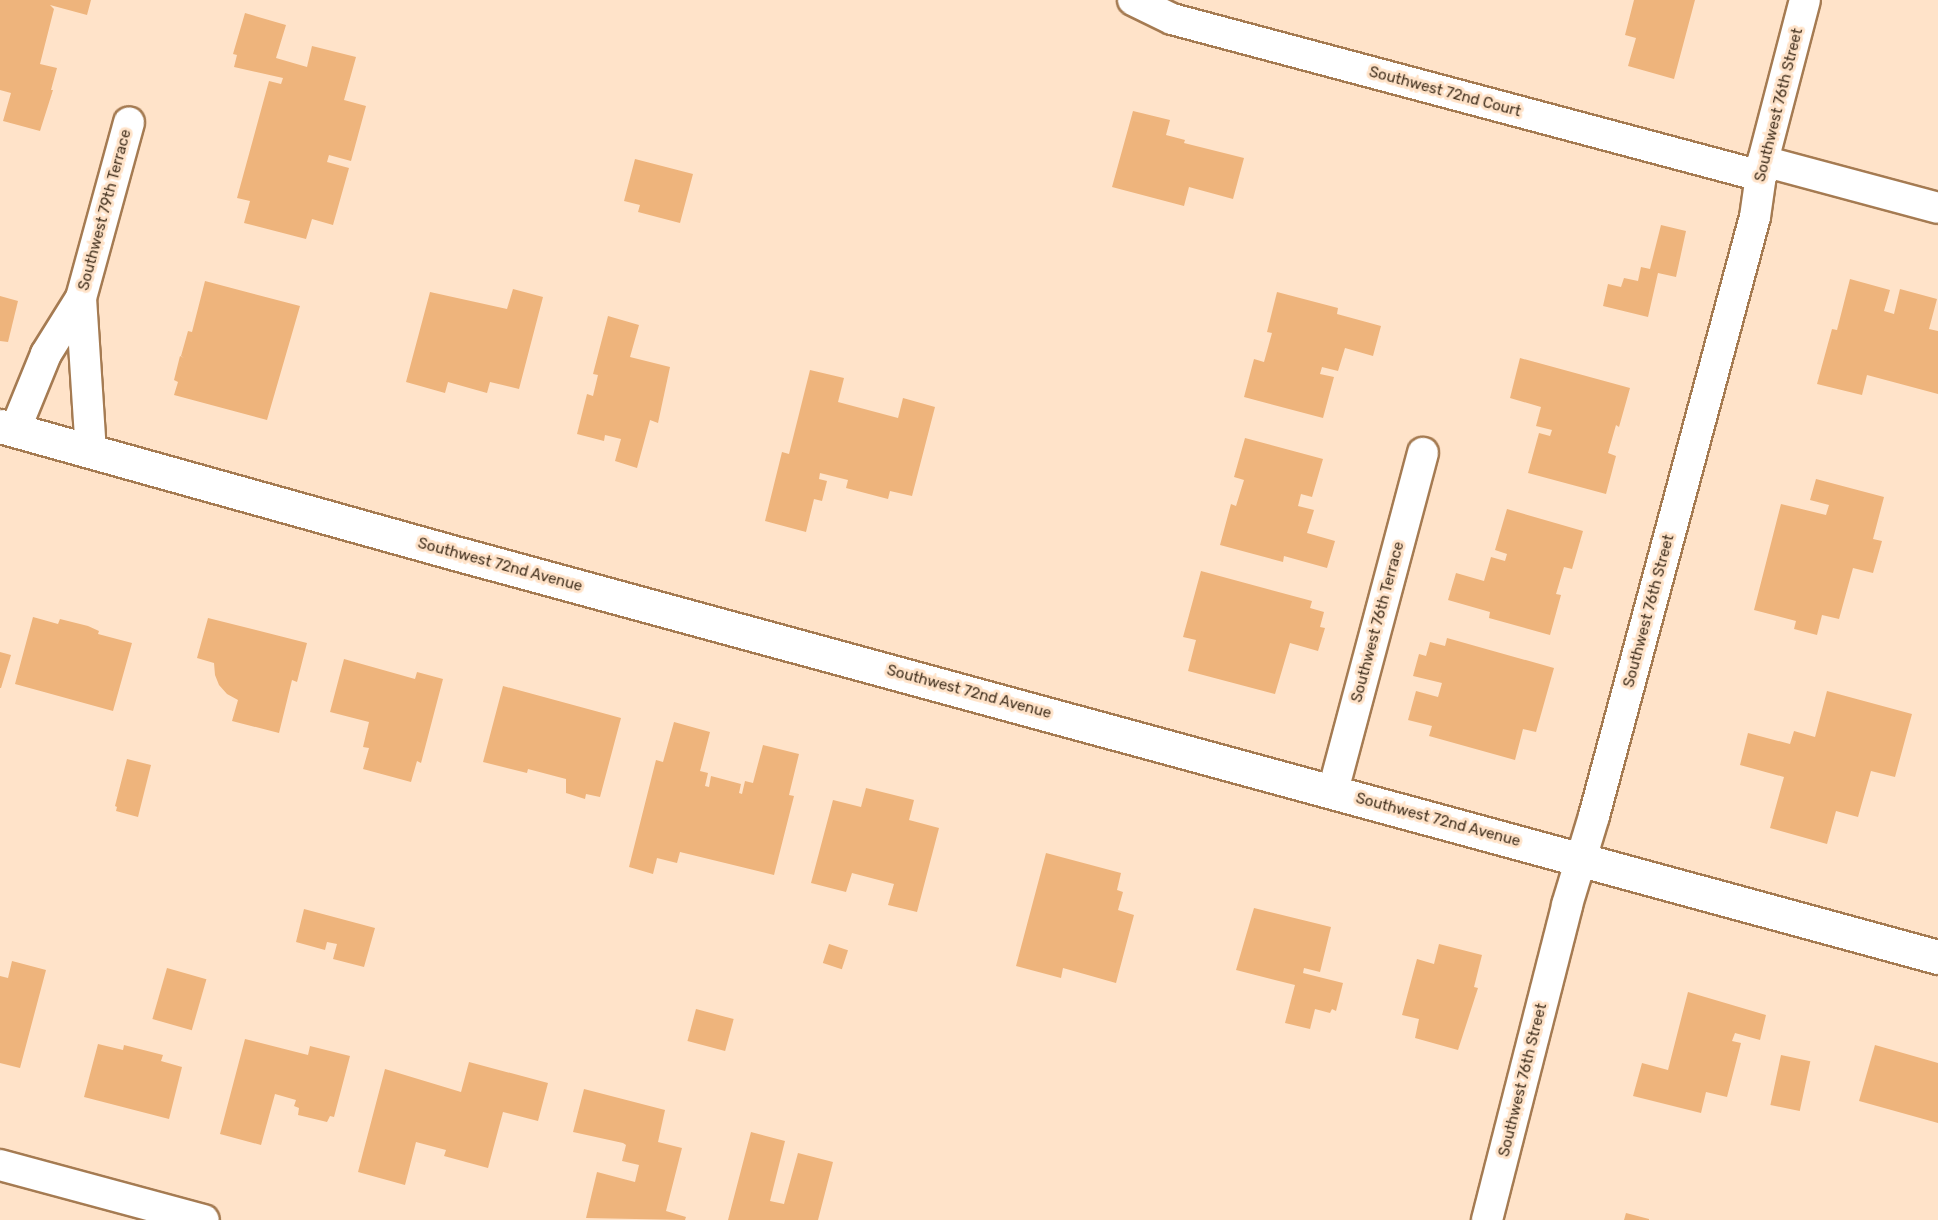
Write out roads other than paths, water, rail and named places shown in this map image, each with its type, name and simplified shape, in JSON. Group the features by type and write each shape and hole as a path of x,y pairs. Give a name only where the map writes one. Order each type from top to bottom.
{"street":[{"name":"Southwest 72nd Court","path":"1133,0 1172,19 1762,168 1938,208"},
{"name":"Southwest 76th Street","path":"1487,1220 1567,905 1755,217 1762,168 1805,0"},
{"name":"Southwest 79th Terrace","path":"8,428 46,354 81,298 129,122"},
{"name":"Southwest 79th Terrace","path":"81,298 91,451"},
{"path":"46,354 86,367"},
{"name":"Southwest 72nd Avenue","path":"8,428 466,556 1938,957"},
{"name":"Southwest 76th Terrace","path":"1333,791 1423,453"},
{"path":"0,1165 204,1220"}]}
